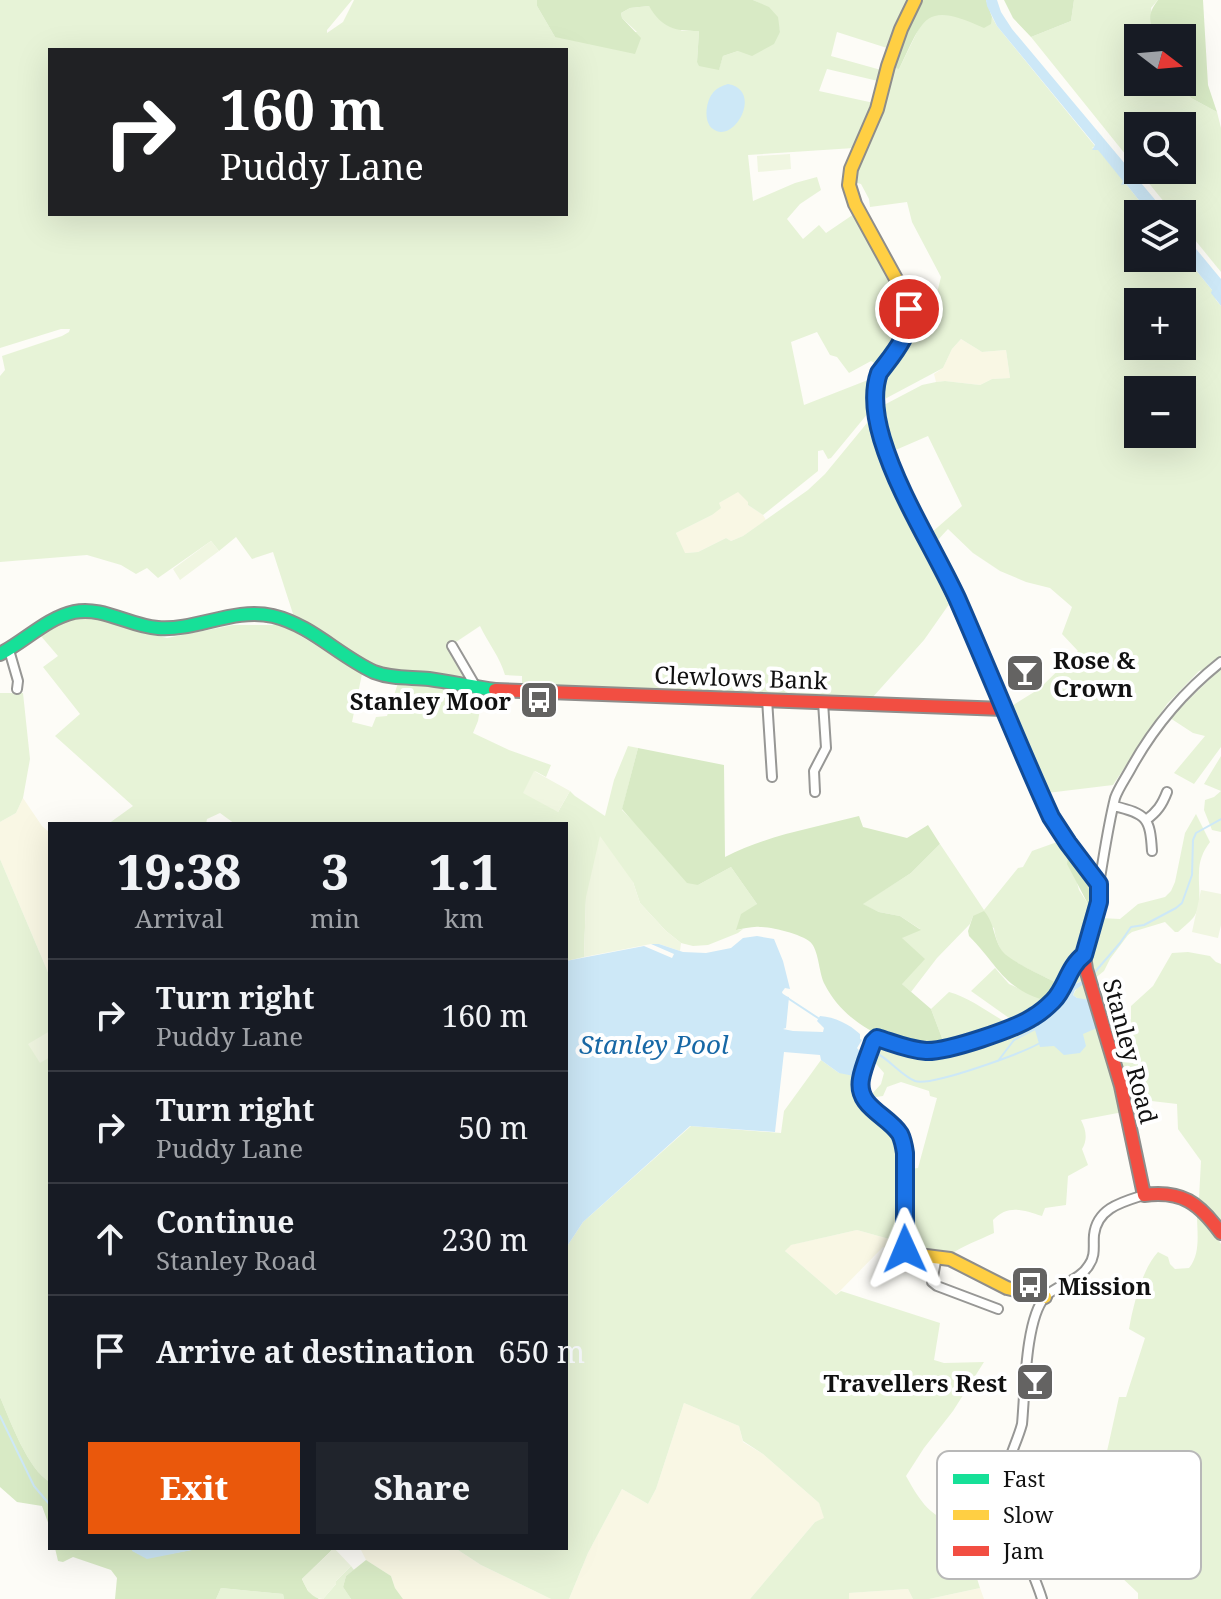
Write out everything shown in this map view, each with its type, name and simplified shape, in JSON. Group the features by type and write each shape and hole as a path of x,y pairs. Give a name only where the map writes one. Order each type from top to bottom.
{"street":[{"path":"915,0 896,41 877,109 851,169 849,185 855,204 901,288 909,309 905,337 879,373 877,421 892,468 956,598 1051,817 1099,884"},
{"name":"Clewlows Bank","path":"4,652 60,616 77,611 96,612 157,628 181,628 262,614 294,625 375,672 392,677 536,692 1004,709"},
{"path":"452,646 476,687"},
{"path":"4,652 18,681 17,689"},
{"path":"1099,884 1116,796 1136,759 1164,717 1200,678 1221,662"},
{"path":"767,699 772,777"},
{"path":"815,792 814,771 826,748 823,702"},
{"path":"1146,820 1156,813 1167,792"},
{"path":"1114,806 1138,813 1146,820 1152,851"},
{"name":"Stanley Road","path":"1099,884 1099,902 1084,955 1121,1086 1144,1195"},
{"path":"1045,1297 1007,1288 950,1259 918,1255 905,1249 903,1141 898,1132 864,1100 860,1080 877,1038 927,1051 947,1048 1033,1018 1055,1000 1076,961 1084,955"},
{"path":"1012,1451 1022,1424 1032,1330 1037,1312 1045,1297 1086,1269 1094,1254 1094,1232 1106,1211 1116,1204 1144,1195 1179,1195 1201,1208 1221,1233"},
{"path":"937,1256 932,1282 998,1309"},
{"path":"1034,1579 1042,1599"}],"shaded area":[{"path":"961,339 982,352 1006,350 1010,378 992,379 980,385 936,382 934,374 943,368"},
{"path":"738,491 749,502 748,505 766,520 731,541 726,538 698,552 684,553 676,533 712,515 719,503"},
{"path":"23,798 48,831 48,972 0,859 0,822 16,813"},
{"path":"857,1230 900,1242 897,1251 883,1247 836,1295 785,1251 790,1245"},
{"path":"684,1403 739,1426 743,1442 763,1454 819,1503 825,1519 815,1522 750,1599 569,1599 588,1553 622,1489 648,1504 656,1489"},
{"path":"361,1550 458,1550 481,1565 551,1599 403,1599 391,1576 366,1560"},
{"path":"980,1588 984,1599 929,1599"},
{"path":"908,1589 913,1599 849,1599 848,1593"}],"green space":[{"path":"0,0 352,0 327,33 343,22 354,0 537,0 537,6 555,37 637,32 622,18 621,13 630,8 649,6 682,31 699,31 697,62 719,69 723,56 780,32 772,11 753,0 909,0 887,48 837,32 831,56 881,70 878,81 827,69 819,91 874,103 854,148 748,155 753,201 817,177 821,190 800,204 787,219 803,239 819,225 826,233 854,214 906,308 903,332 880,363 871,361 849,373 837,357 830,355 817,332 791,342 804,405 873,378 869,412 831,458 828,459 823,450 818,451 818,471 763,515 748,505 738,492 719,503 721,508 712,515 676,533 685,553 698,552 726,538 731,541 743,536 808,490 871,421 889,472 952,600 924,640 872,698 522,687 522,676 505,675 480,626 450,646 472,682 417,671 403,674 384,672 294,617 273,552 252,559 236,537 219,551 211,541 158,578 147,568 136,574 121,565 87,555 0,562 0,376 5,370 2,356 62,336 70,329 0,348"},
{"path":"537,0 753,0 769,7 778,17 780,32 774,44 752,56 738,51 723,56 719,70 699,66 699,31 664,24 649,6 630,8 621,13 641,38 635,54 555,37 537,6"},
{"path":"919,0 986,0 992,17 991,24 984,28 937,15 928,19 914,38 899,69 892,68"},
{"path":"1004,0 1074,0 1071,21 1031,37 1013,18"},
{"path":"1074,0 1158,0 1151,8 1154,24 1124,24 1124,96 1189,96 1217,112 1221,128 1221,272 1196,241 1196,200 1163,200 1149,184 1196,184 1196,112 1124,112 1124,153 1031,37 1071,21"},
{"path":"1158,0 1203,0 1208,85 1217,112 1189,96 1196,96 1196,24 1151,24 1152,10"},
{"path":"936,12 990,24 992,17 1095,146 1092,148 1098,149 1139,200 1124,200 1124,272 1196,270 1221,306 1221,657 1207,669 1199,671 1167,704 1113,785 1047,793 1010,707 1039,689 1078,651 1062,634 1072,607 1050,588 1000,571 973,553 948,529 935,543 931,533 962,506 928,436 891,452 881,417 882,406 922,385 945,381 980,385 992,379 1010,378 1006,350 982,352 961,339 943,368 881,401 879,385 913,308 935,301 941,277 912,222 907,202 870,207 861,184 854,182 892,68 899,69 924,18"},
{"path":"790,154 791,169 758,172 757,156"},
{"path":"211,541 219,551 180,580 173,569"},
{"path":"72,616 97,616 167,638 233,625 280,625 362,674 352,722 372,727 376,717 387,716 398,683 422,683 482,697 473,733 551,765 546,777 535,771 558,812 570,791 605,816 614,780 628,746 638,748 622,810 698,885 731,867 757,904 737,930 743,929 738,933 708,945 693,946 681,943 666,931 640,903 633,882 586,897 584,957 568,961 568,822 232,822 220,813 206,822 111,822 133,806 55,736 80,714 43,667 58,656 40,635"},
{"path":"1221,668 1221,747 1194,784 1174,773 1205,736 1193,733 1170,718"},
{"path":"0,693 23,693 30,759 23,798 16,813 0,822"},
{"path":"638,748 724,765 725,857 774,838 859,816 863,827 907,838 928,825 940,844 911,873 863,904 879,912 900,916 921,930 902,938 925,959 902,984 931,1009 945,1046 893,1040 861,1024 835,1000 823,980 809,941 765,927 736,930 741,914 757,904 731,867 698,885 687,883 622,809"},
{"path":"1221,756 1221,791 1204,784"},
{"path":"534,771 570,791 558,812 523,793"},
{"path":"1221,791 1221,832 1212,830 1204,810 1205,800"},
{"path":"1196,814 1210,842 1200,864 1196,913 1178,932 1165,922 1132,932 1104,971 1094,979 1090,955 1100,918 1120,919 1138,904 1165,897 1171,891 1185,833"},
{"path":"600,836 633,882 640,903 681,943 680,951 651,944 584,957 586,897"},
{"path":"1060,841 1069,853 1079,890 1088,904 1080,930 1083,933 1060,984 1003,953 994,928 973,916 970,924 937,958 911,992 902,984 901,938 920,929 900,916 879,912 862,904 911,873 940,844 984,910 1018,868 1023,867 1032,851"},
{"path":"1069,853 1094,883 1096,895 1093,909 1083,933 1080,930 1088,904 1067,864"},
{"path":"0,859 48,972 48,1480 27,1456 0,1397"},
{"path":"1201,890 1221,894 1218,938 1192,932"},
{"path":"984,911 1003,952 1060,984 1047,1001 1011,983 969,936 973,916"},
{"path":"1172,953 1210,956 1221,964 1221,1226 1210,1208 1199,1198 1201,1161 1178,1129 1177,1104 1126,1098 1108,1026 1131,1019 1131,1006 1153,986"},
{"path":"995,968 1009,984 1047,1001 1016,1023 971,991"},
{"path":"1077,971 1082,972 1123,1112 1081,1120 1086,1134 1082,1149 1088,1165 1068,1176 1066,1205 1045,1208 1042,1216 1022,1210 1004,1212 993,1220 994,1233 950,1255 917,1252 909,1244 910,1169 918,1168 937,1098 930,1096 929,1091 901,1082 887,1087 883,1096 872,1094 881,1084 884,1073 872,1059 877,1046 907,1056 954,1054 997,1040 1033,1023 1083,1034 1077,998 1073,995 1081,981 1065,986"},
{"path":"949,992 973,1002 1011,1025 945,1046 931,1009"},
{"path":"48,1032 48,1058 40,1063 28,1044"},
{"path":"861,1053 867,1056 858,1090 897,1134 901,1144 900,1242 857,1230 791,1245 785,1251 836,1295 841,1291 940,1323 934,1360 944,1363 984,1362 906,1476 918,1496 937,1516 937,1579 977,1579 980,1588 929,1599 913,1599 908,1589 849,1593 849,1599 750,1599 815,1522 824,1518 819,1503 763,1454 743,1441 739,1426 684,1403 656,1489 648,1504 622,1489 588,1553 569,1599 551,1599 481,1565 458,1550 568,1550 568,1245 583,1222 691,1126 781,1133 784,1111 821,1060 839,1073 859,1063"},
{"path":"1197,1214 1207,1222 1221,1244 1221,1599 1138,1599 1138,1593 1123,1579 1201,1579 1201,1451 1107,1451 1119,1397 1126,1397 1145,1338 1129,1329 1143,1278 1158,1252 1168,1257 1175,1269 1189,1268 1197,1249"},
{"path":"0,1397 27,1456 48,1480 48,1522 42,1506 17,1502 0,1487"},
{"path":"55,1550 133,1550 147,1558 191,1550 332,1550 302,1579 308,1591 319,1599 284,1599 283,1594 221,1588 216,1599 115,1599 117,1578 111,1570 73,1557 58,1561"},
{"path":"332,1550 336,1550 351,1566 323,1599 310,1593 302,1579"},
{"path":"366,1560 391,1576 403,1599 351,1599 343,1587 346,1576"},
{"path":"351,1566 354,1570 346,1576 343,1587 351,1599 323,1599 336,1581"},
{"path":"221,1588 283,1594 284,1599 216,1599"}],"water":[{"path":"986,0 997,0 1012,29 1124,163 1126,184 1121,185 1123,181 1098,150 1092,150 1095,145 997,26"},
{"path":"728,84 739,88 745,105 736,123 729,130 721,132 710,126 707,107 714,92"},
{"path":"1126,184 1142,184 1155,200 1139,200"},
{"path":"1196,249 1221,279 1221,306 1196,270"},
{"name":"Stanley Pool","path":"757,936 774,939 790,989 785,988 782,992 783,996 789,997 786,1028 783,1029 823,1032 824,1028 817,1021 820,1016 836,1019 860,1034 862,1040 857,1048 861,1053 854,1076 839,1073 821,1060 820,1055 784,1052 775,1132 690,1126 583,1222 568,1245 568,961 644,946 672,958 674,954 651,944 683,952 706,953 731,948 743,938"},
{"path":"1082,981 1073,995 1090,1000 1097,1028 1083,1034 1086,1046 1080,1053 1064,1055 1054,1046 1040,1047 1033,1023 1065,986"},
{"path":"132,1550 192,1550 147,1559"}],"waterway":[{"path":"1094,973 1131,927 1144,925 1182,903 1192,875 1196,833 1221,819"},
{"path":"780,993 818,1018"},
{"path":"998,1061 1014,1040 1035,1029"},
{"path":"875,1052 910,1078 924,1082 977,1068 1040,1043"},
{"path":"0,1416 34,1486 48,1503"}],"traffic: fast":[{"path":"0,654 45,624 74,612 106,614 158,628 258,614 300,626 374,672 495,690"},
{"path":"980,654 1051,817 1099,884 1099,902 1084,956"}],"traffic: slow":[{"path":"907,330 909,309 901,288 855,204 849,185 851,169 877,109 888,66 915,0"},
{"path":"988,1036 934,1051 907,1048 877,1038 864,1067 862,1091 866,1100 894,1125 903,1141 905,1249 918,1255 950,1259 1007,1288 1045,1297"}],"traffic: jam":[{"path":"907,330 878,379 876,408 880,430 897,478 980,654"},
{"path":"495,690 1004,709"},
{"path":"988,1036 1018,1025 1045,1009 1084,955"},
{"path":"1084,956 1121,1086 1144,1195 1169,1195 1188,1201 1197,1206 1221,1233"}],"place":[{"name":"Rose & Crown","path":"1025,673"},
{"name":"Stanley Moor","path":"539,700"},
{"name":"Mission","path":"1030,1285"},
{"name":"Travellers Rest","path":"1035,1382"}],"route":[{"path":"905,1249 903,1141 898,1132 864,1100 860,1080 873,1042 877,1038 927,1051 947,1048 1033,1018 1055,1000 1076,961 1084,955 1099,902 1099,884 1051,817 956,598 892,468 882,438 877,421 877,380 905,337 909,309"}]}
